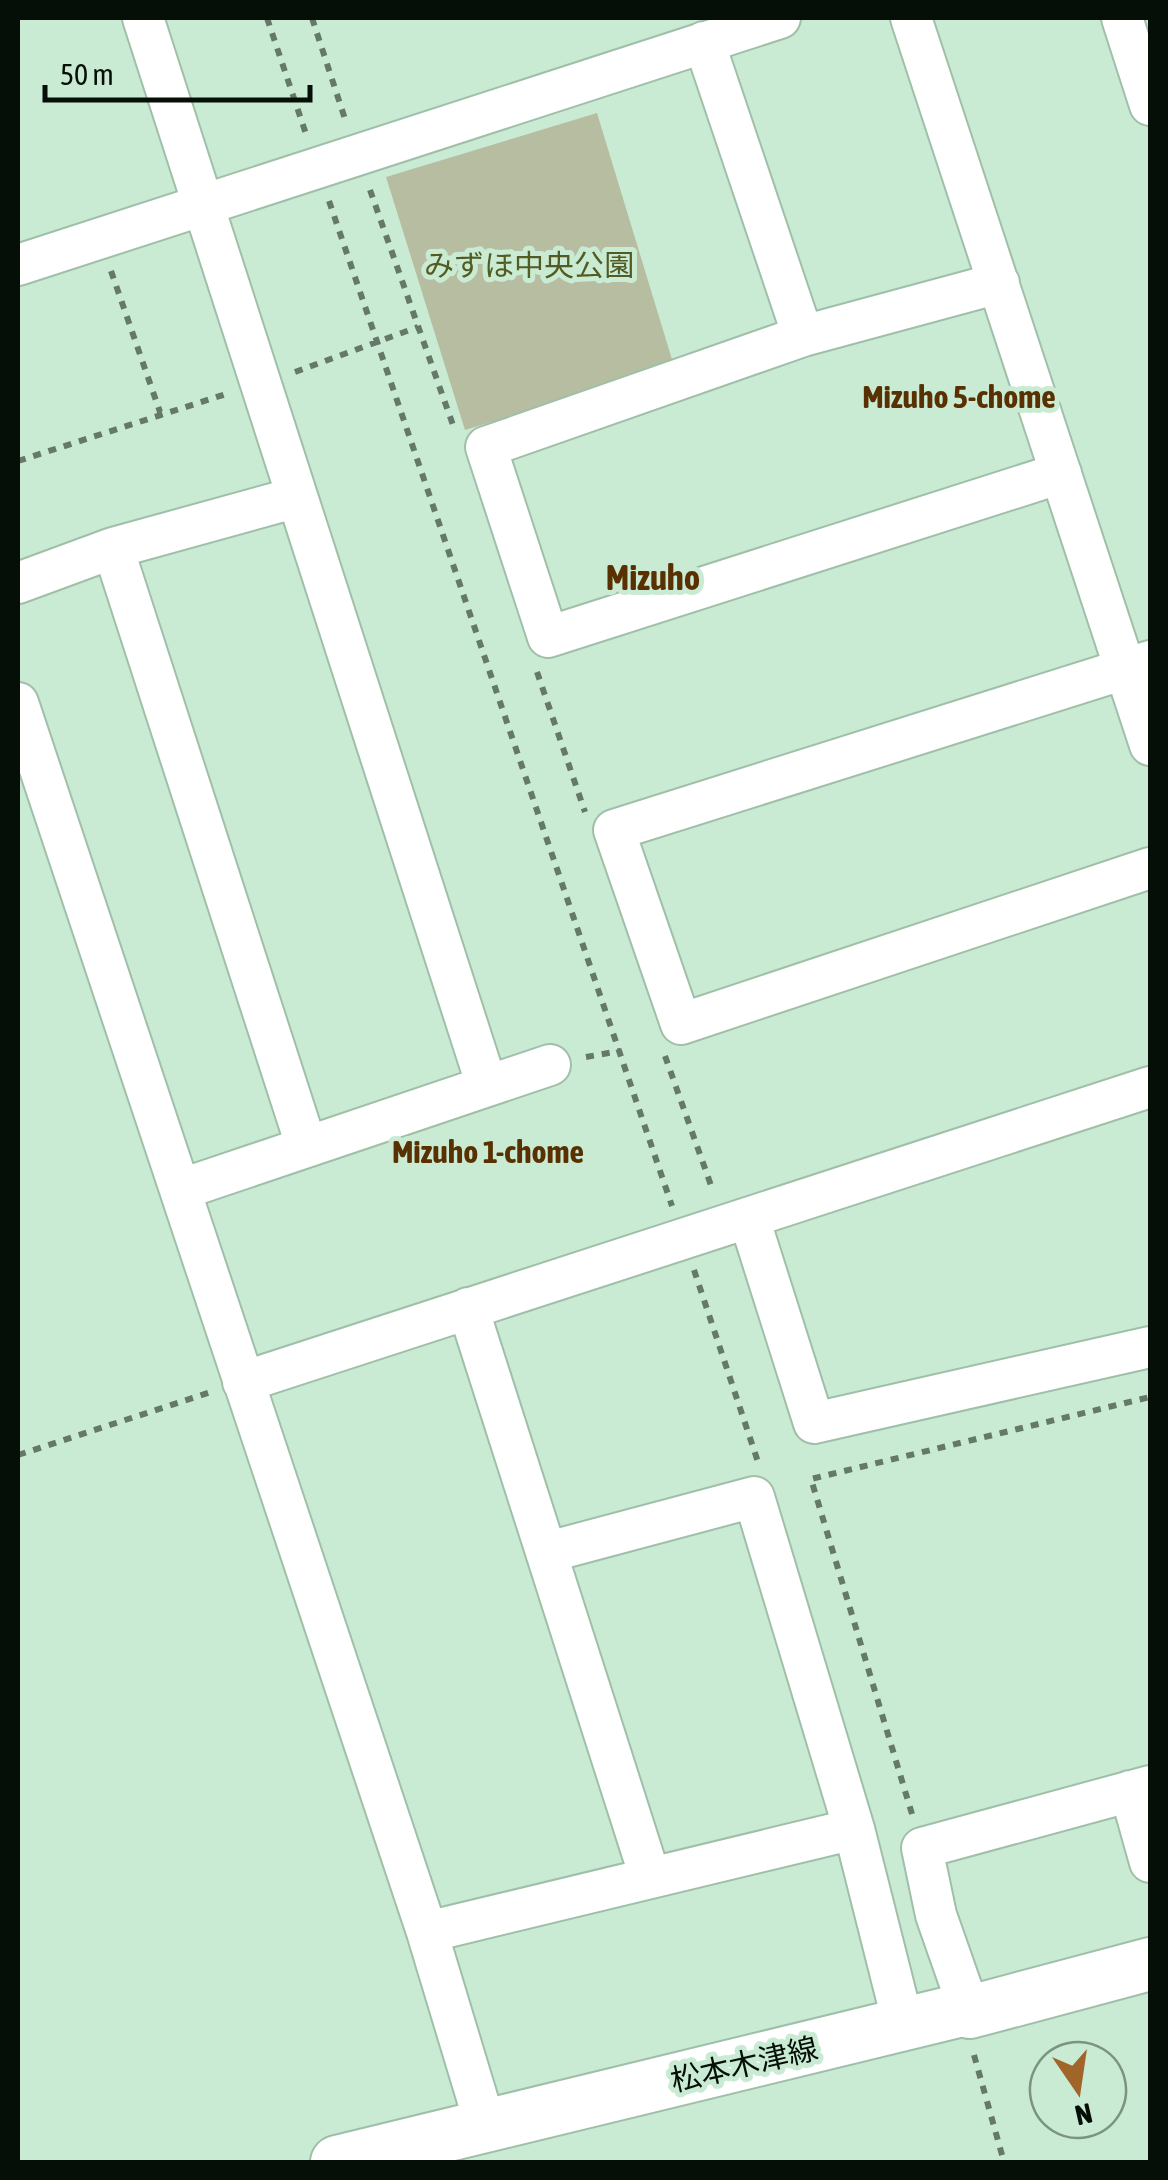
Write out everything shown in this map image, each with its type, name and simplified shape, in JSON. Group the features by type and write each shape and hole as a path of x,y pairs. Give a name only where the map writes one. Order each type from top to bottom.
{"main road":[{"name":"松本木津線","path":"344,2162 485,2124 904,2027 1150,1964"}],"street":[{"path":"143,18 262,384 294,498 486,1083"},
{"path":"18,265 780,18"},
{"path":"911,18 1061,473 1138,665 1150,745"},
{"path":"1122,18 1150,105"},
{"path":"704,42 803,336"},
{"path":"999,283 803,336 486,446 548,636 1061,473"},
{"path":"18,582 113,548 294,498"},
{"path":"113,548 306,1144"},
{"path":"1138,665 614,830 682,1024 1150,868"},
{"path":"18,703 427,1932 485,2124"},
{"path":"182,1189 486,1083 550,1065"},
{"path":"243,1382 1150,1088"},
{"path":"738,1222 814,1423 1150,1347"},
{"path":"468,1308 650,1877"},
{"path":"548,1552 754,1497 854,1829 904,2027"},
{"path":"966,2011 936,1915 922,1848 1140,1788 1150,1862"},
{"path":"427,1932 854,1829"}],"path":[{"path":"267,18 761,1472 754,1497"},
{"path":"312,18 456,435"},
{"path":"100,239 160,412"},
{"path":"18,461 160,412 262,384 418,327"},
{"path":"531,654 587,818"},
{"path":"661,1044 738,1222"},
{"path":"18,1455 243,1382"},
{"path":"922,1848 811,1478 1150,1397"},
{"path":"966,2011 1004,2162"}],"green space":[{"name":"みずほ中央公園","path":"597,113 674,366 465,430 386,177"}],"district":[{"name":"Mizuho 5-chome","path":"959,396"},
{"name":"Mizuho","path":"653,577"},
{"name":"Mizuho 1-chome","path":"488,1151"}]}
